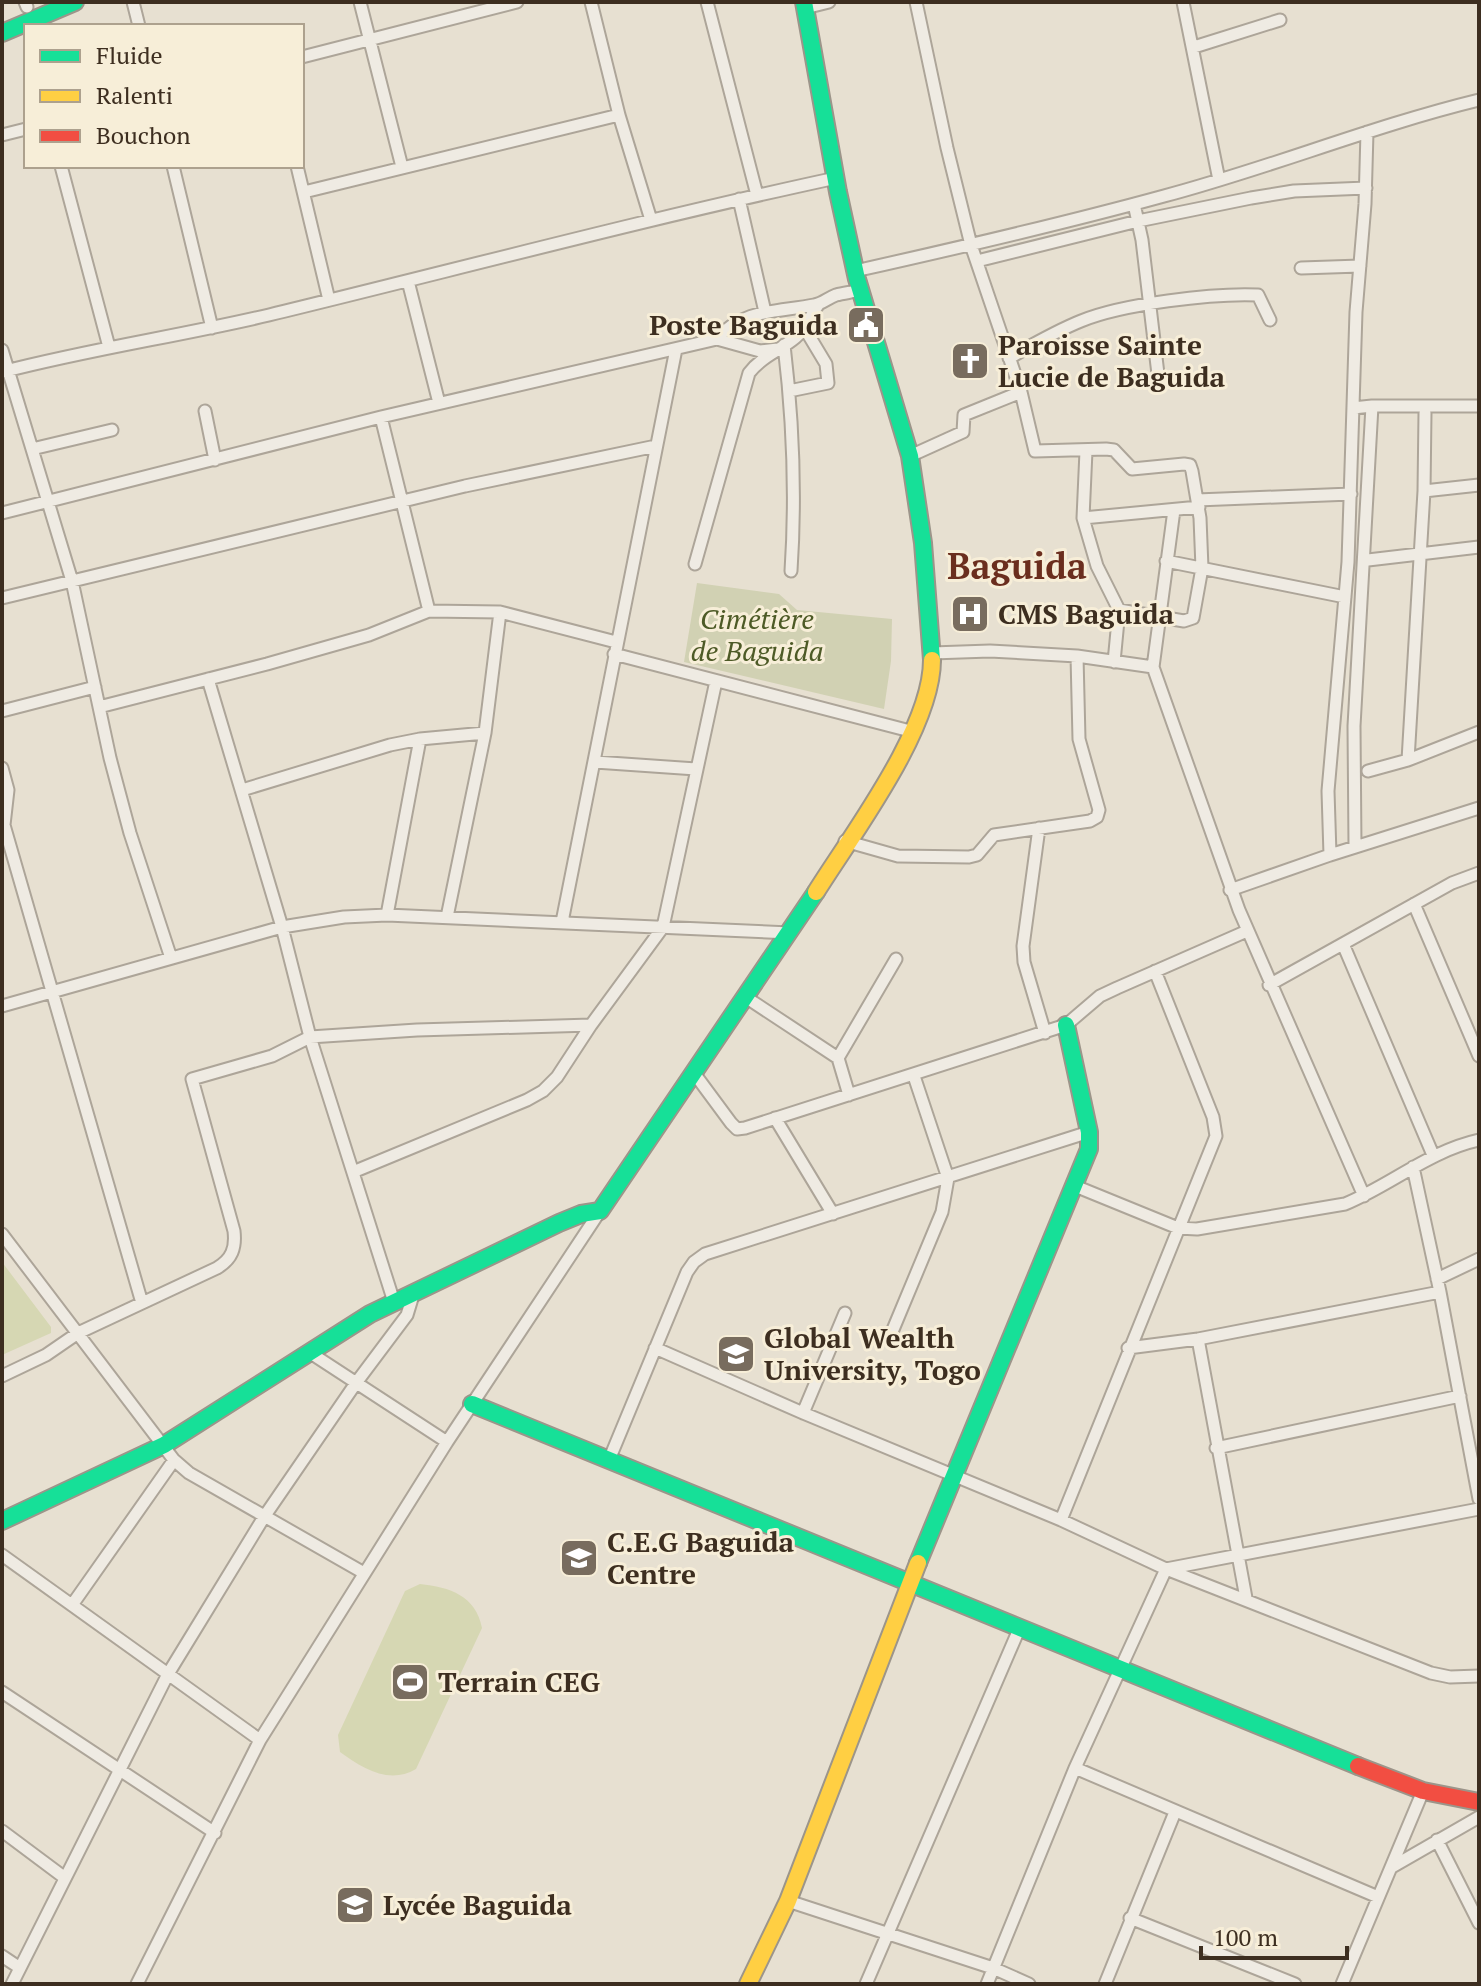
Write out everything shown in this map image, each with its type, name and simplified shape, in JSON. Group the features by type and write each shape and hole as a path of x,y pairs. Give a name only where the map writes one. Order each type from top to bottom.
{"main road":[{"path":"2,33 75,2"},
{"path":"2,19 30,4"},
{"path":"2,1521 164,1445 309,1352 394,1302 559,1223 581,1214 600,1211 790,933 914,732 930,677 932,653 923,543 910,456 855,271 804,5"},
{"path":"748,1984 788,1901 910,1581 1089,1149 1089,1132 1066,1025"},
{"path":"472,1404 1423,1791 1479,1802"}],"street":[{"path":"133,2 138,24"},
{"path":"360,2 402,167"},
{"path":"304,56 474,7 517,2"},
{"path":"591,2 619,115 651,220"},
{"path":"707,2 757,195"},
{"path":"804,5 829,2"},
{"path":"916,2 971,245 1021,392 1035,451 1114,450 1127,466 1138,470 1190,465 1198,503 1202,568 1193,618 1184,621 1119,610"},
{"path":"1183,2 1219,180"},
{"path":"1194,47 1280,20"},
{"path":"855,271 1134,204 1479,100"},
{"path":"304,192 619,115"},
{"path":"2,135 24,130"},
{"path":"1330,855 1328,791 1345,597 1367,132"},
{"path":"62,168 109,347"},
{"path":"173,168 212,328"},
{"path":"298,168 329,300"},
{"path":"5,371 212,328 651,220 836,178"},
{"path":"977,261 1138,221 1294,191 1366,188"},
{"path":"739,199 765,312"},
{"path":"1134,204 1158,374"},
{"path":"1301,268 1360,266"},
{"path":"408,281 439,403"},
{"path":"717,339 727,327 743,318 818,305 835,296 861,290"},
{"path":"1009,358 1079,321 1149,305 1228,295 1258,295 1270,320"},
{"path":"695,564 749,373 756,363 805,329 818,305"},
{"path":"789,391 828,383 826,364 805,329"},
{"path":"2,513 381,417 717,339 760,351 781,347"},
{"path":"781,347 789,391 794,513 791,571"},
{"path":"562,922 676,349"},
{"path":"2,350 5,371 72,581 130,833 171,958"},
{"path":"910,456 963,432 964,415 1021,392"},
{"path":"1355,846 1354,726 1372,406"},
{"path":"1353,408 1479,406"},
{"path":"205,411 215,460"},
{"path":"1408,760 1421,554 1425,413"},
{"path":"381,417 429,611"},
{"path":"32,449 112,430"},
{"path":"2,598 402,501 656,446"},
{"path":"1086,451 1083,518 1097,566 1119,610 1114,662"},
{"path":"1424,491 1479,485"},
{"path":"1083,518 1174,510 1198,503 1351,494"},
{"path":"1174,510 1153,667 1230,890 1364,1196"},
{"path":"1368,560 1479,547"},
{"path":"1166,561 1345,597"},
{"path":"99,707 369,635 429,611 500,612 716,681 914,732"},
{"path":"447,917 485,733 500,612"},
{"path":"932,653 990,651 1077,656 1153,667"},
{"path":"845,841 898,856 969,857 977,855 994,835 1090,821 1097,817 1099,810 1079,739 1077,656"},
{"path":"208,679 282,927 310,1037 394,1302"},
{"path":"353,1172 543,1091 557,1077 663,927 716,681"},
{"path":"2,711 95,687"},
{"path":"1368,771 1408,760 1479,732"},
{"path":"242,790 420,739 485,733"},
{"path":"387,915 420,739"},
{"path":"595,762 696,769"},
{"path":"2,768 8,790 4,825 142,1303"},
{"path":"1230,890 1355,846 1479,808"},
{"path":"1039,828 1023,946 1024,962 1045,1033"},
{"path":"1269,985 1452,883 1479,873"},
{"path":"1414,904 1479,1056"},
{"path":"2,1006 282,927 344,917 447,917 790,933"},
{"path":"694,1073 737,1129 914,1076 1066,1025 1100,996 1247,931"},
{"path":"1343,944 1433,1155"},
{"path":"838,1058 896,959"},
{"path":"1061,1520 1216,1136 1213,1117 1155,971"},
{"path":"747,998 838,1058 849,1095"},
{"path":"2,1376 46,1355 78,1333 217,1268 234,1251 234,1231 192,1079 263,1059 310,1037 417,1030 591,1025"},
{"path":"892,1332 942,1212 948,1178 914,1076"},
{"path":"775,1118 833,1214"},
{"path":"609,1460 694,1262 705,1254 1089,1132"},
{"path":"1075,1186 1178,1228 1234,1225 1323,1209 1364,1196 1433,1155 1479,1140"},
{"path":"1413,1167 1479,1499"},
{"path":"137,1984 260,1740 447,1442 600,1211"},
{"path":"2,1234 174,1460 189,1473 364,1573"},
{"path":"1437,1279 1479,1259"},
{"path":"12,1984 168,1674 264,1517 407,1315 414,1292"},
{"path":"1128,1348 1198,1339 1440,1292"},
{"path":"803,1413 845,1313"},
{"path":"1198,1339 1246,1598"},
{"path":"655,1348 1061,1520 1166,1569 1431,1673 1450,1677 1479,1676"},
{"path":"309,1352 447,1442"},
{"path":"1216,1448 1460,1396"},
{"path":"72,1605 174,1460"},
{"path":"1166,1569 1479,1509"},
{"path":"2,1555 260,1740"},
{"path":"987,1984 1075,1768 1166,1569"},
{"path":"866,1984 1020,1627"},
{"path":"2,1692 215,1833"},
{"path":"1075,1768 1378,1897"},
{"path":"1343,1983 1423,1791"},
{"path":"1105,1984 1175,1812"},
{"path":"1391,1867 1479,1817"},
{"path":"2,1831 65,1878"},
{"path":"1437,1840 1479,1923"},
{"path":"788,1901 993,1968 1029,1984"},
{"path":"1130,1918 1295,1984"},
{"path":"2,1956 20,1968"}],"green space":[{"name":"Cimétière de Baguida","path":"697,583 779,594 797,610 892,619 891,661 884,709 684,662"},
{"path":"2,1262 51,1327 51,1333 2,1355"},
{"name":"Terrain CEG","path":"420,1584 460,1595 474,1608 482,1628 416,1769 406,1774 386,1775 357,1764 340,1752 338,1735 405,1591"}],"traffic: fast":[{"path":"2,33 75,2"},
{"path":"804,2 857,279 910,456 923,543 932,660"},
{"path":"2,1521 164,1445 370,1314 559,1223 581,1214 600,1211 816,892"},
{"path":"918,1563 1089,1149 1089,1132 1066,1025"},
{"path":"472,1404 1358,1766"}],"traffic: slow":[{"path":"816,892 869,811 905,748 929,687 932,660"},
{"path":"748,1984 788,1901 918,1563"}],"traffic: jam":[{"path":"1358,1766 1423,1791 1479,1802"}],"place":[{"name":"Poste Baguida","path":"866,325"},
{"name":"Paroisse Sainte Lucie de Baguida","path":"970,361"},
{"name":"CMS Baguida","path":"970,614"},
{"name":"Global Wealth University, Togo","path":"736,1354"},
{"name":"C.E.G Baguida Centre","path":"579,1558"},
{"name":"Terrain CEG","path":"410,1682"},
{"name":"Lycée Baguida","path":"355,1905"}],"district":[{"name":"Baguida","path":"1017,566"}]}
